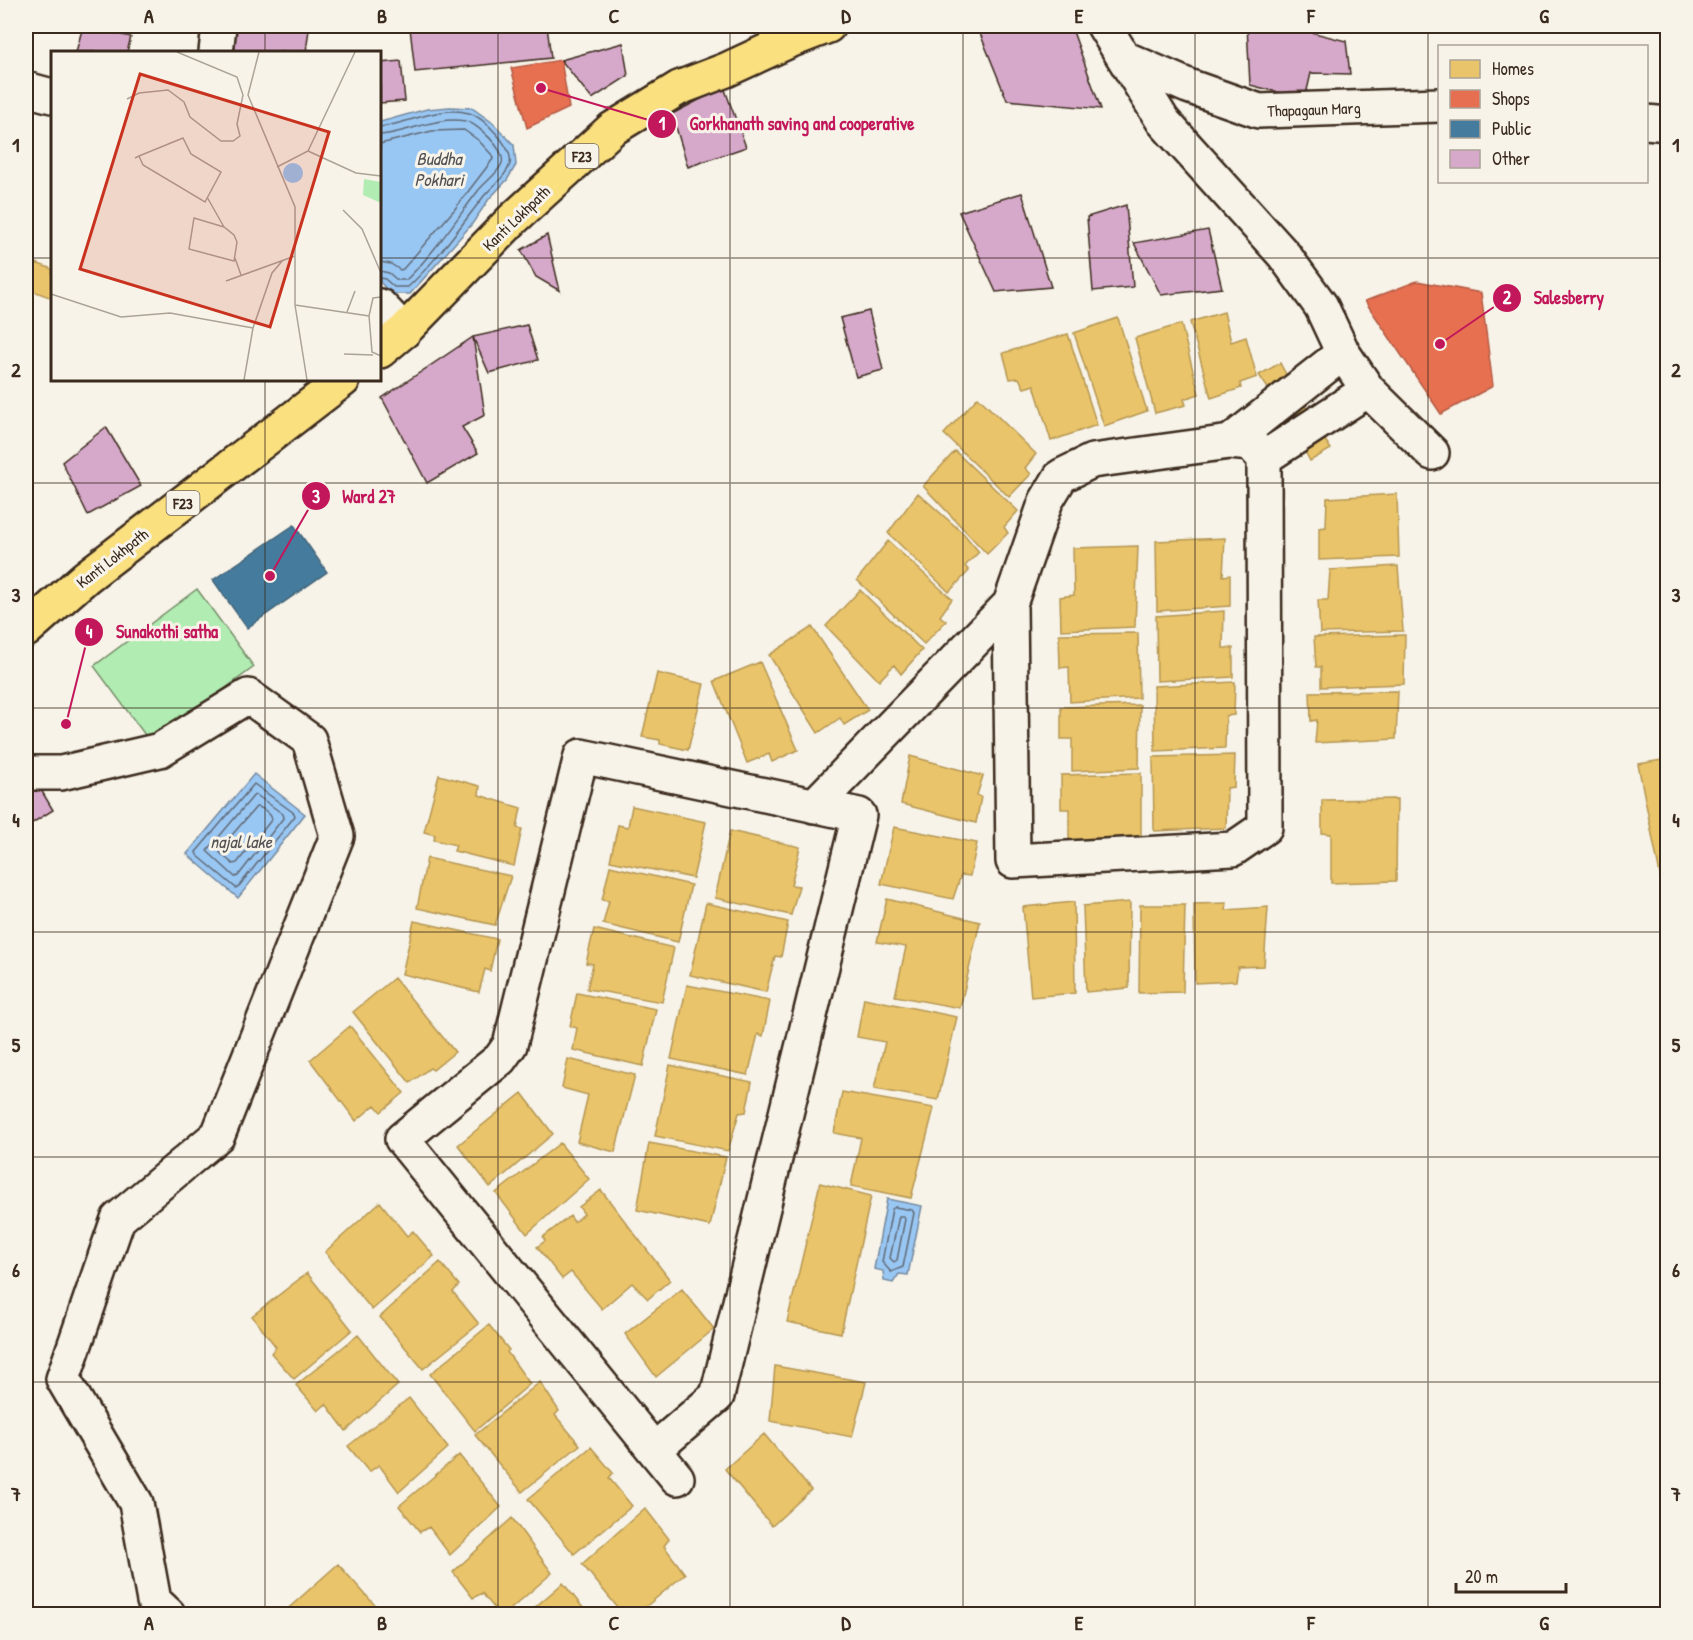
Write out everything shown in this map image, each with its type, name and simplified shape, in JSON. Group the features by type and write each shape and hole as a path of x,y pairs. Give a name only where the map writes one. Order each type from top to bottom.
{"main road":[{"name":"Kanti Lokhpath","path":"392,341 512,220 612,129 679,88 828,26"},
{"name":"Kanti Lokhpath","path":"26,630 86,577 343,381"}],"street":[{"path":"216,51 219,26"},
{"path":"1104,26 1163,121 1284,255 1321,306 1343,354 1368,390 1432,453"},
{"name":"Thapagaun Marg","path":"1126,59 1188,86 1259,111 1438,105"},
{"path":"26,89 51,96"},
{"path":"1648,122 1668,124"},
{"path":"381,309 392,341"},
{"path":"1230,442 1343,354"},
{"path":"1264,458 1368,390"},
{"path":"1230,442 1251,444 1264,458 1265,826 1233,849 1013,861 1010,604 1046,501 1061,476 1092,461 1230,442"},
{"path":"814,806 1010,604"},
{"path":"26,773 61,773 160,750 248,696 309,740 337,836 218,1135 118,1220 63,1379 136,1503 154,1601 168,1614"},
{"path":"654,1450 717,1396 859,815 581,756 510,1045 500,1059 402,1139 654,1450 677,1478"}],"green space":[{"path":"197,589 254,667 151,743 94,666"}],"water":[{"name":"Buddha Pokhari","path":"472,108 493,123 514,145 516,165 472,224 410,294 391,294 381,283 381,122 427,109"},
{"name":"najal lake","path":"254,774 305,814 238,898 187,854"},
{"path":"887,1199 922,1206 908,1275 899,1274 893,1283 884,1281 883,1271 874,1269"}],"building: Homes":[{"path":"36,263 51,269 51,298 28,289"},
{"path":"1224,312 1231,342 1246,337 1257,377 1240,383 1241,388 1211,398 1190,322"},
{"path":"1118,318 1147,411 1104,426 1074,333"},
{"path":"1181,324 1199,394 1184,399 1186,405 1155,413 1135,338"},
{"path":"1068,334 1097,425 1051,441 1034,385 1024,388 1019,378 1010,379 1003,353"},
{"path":"1280,363 1289,380 1271,393 1259,375"},
{"path":"978,397 1036,454 1025,468 1031,474 1009,497 944,434"},
{"path":"1300,397 1312,417 1293,430 1280,409"},
{"path":"1319,431 1331,449 1310,461 1300,442"},
{"path":"955,451 1018,511 1004,527 1008,533 987,554 923,486"},
{"path":"918,493 964,534 979,552 965,566 969,571 949,592 888,533"},
{"path":"1397,494 1399,557 1319,560 1319,528 1326,527 1327,498"},
{"path":"1225,538 1223,576 1230,575 1230,606 1157,611 1156,541"},
{"path":"888,541 952,599 940,616 946,621 924,644 857,580"},
{"path":"1138,546 1135,627 1061,630 1060,597 1074,595 1073,548"},
{"path":"1398,566 1403,631 1320,633 1318,600 1328,600 1330,570"},
{"path":"860,590 922,650 901,674 894,665 879,681 826,626"},
{"path":"1224,611 1223,648 1233,648 1233,677 1157,681 1156,616"},
{"path":"812,627 868,710 844,725 840,718 818,733 769,655"},
{"path":"1138,633 1139,698 1070,702 1069,667 1060,668 1059,634"},
{"path":"1405,635 1404,684 1321,687 1321,667 1316,667 1314,637"},
{"path":"760,662 798,750 772,762 769,754 747,763 714,681"},
{"path":"657,673 704,684 688,750 660,744 660,740 642,737"},
{"path":"1235,682 1234,715 1226,716 1225,748 1155,751 1154,686"},
{"path":"1398,691 1396,739 1315,743 1317,720 1311,721 1310,692"},
{"path":"1140,705 1139,768 1072,771 1072,739 1061,739 1061,707"},
{"path":"1235,755 1234,787 1227,788 1226,828 1154,831 1153,757"},
{"path":"910,756 983,776 977,795 981,797 976,823 901,804"},
{"path":"1668,759 1668,895 1664,895 1638,764"},
{"path":"1141,773 1141,837 1069,844 1069,809 1061,809 1061,775"},
{"path":"439,775 480,786 479,795 521,808 517,828 522,829 514,866 454,851 456,845 434,840 435,835 424,832"},
{"path":"1397,799 1396,881 1331,883 1331,834 1322,833 1322,800"},
{"path":"632,806 706,822 693,878 610,861 618,825 628,827"},
{"path":"894,827 977,843 970,876 961,875 953,899 881,884"},
{"path":"730,831 800,847 791,885 799,886 791,915 715,898"},
{"path":"427,858 511,876 495,925 417,908"},
{"path":"610,866 691,885 678,942 603,924 609,901 602,900"},
{"path":"887,899 980,922 960,1008 895,996 906,947 877,942"},
{"path":"1074,902 1075,993 1031,997 1023,907"},
{"path":"1130,902 1129,988 1086,992 1083,906"},
{"path":"706,903 788,922 781,957 775,956 766,992 690,975"},
{"path":"1227,903 1226,910 1268,907 1264,966 1238,967 1236,981 1195,983 1194,904"},
{"path":"1140,905 1185,905 1183,992 1139,993"},
{"path":"414,921 497,939 490,971 485,969 479,992 402,974"},
{"path":"594,929 674,948 662,1002 587,989 593,964 586,963"},
{"path":"394,978 455,1052 433,1070 430,1068 410,1083 353,1012"},
{"path":"687,985 770,1001 763,1036 758,1034 748,1075 671,1059"},
{"path":"577,993 656,1009 643,1066 573,1050 577,1028 570,1026"},
{"path":"864,998 957,1017 938,1100 874,1089 885,1042 857,1037"},
{"path":"350,1026 404,1093 381,1112 375,1105 356,1121 310,1060"},
{"path":"568,1059 635,1075 615,1152 577,1142 588,1095 562,1088"},
{"path":"670,1065 752,1082 746,1112 739,1113 728,1151 655,1136"},
{"path":"842,1092 934,1108 911,1198 851,1186 861,1138 834,1133"},
{"path":"522,1093 553,1134 490,1187 458,1145"},
{"path":"560,1143 589,1179 527,1234 496,1193"},
{"path":"649,1143 726,1157 710,1226 637,1210"},
{"path":"820,1183 871,1196 841,1333 787,1322"},
{"path":"601,1190 670,1280 648,1299 632,1283 602,1309 571,1272 562,1279 537,1247 545,1241 543,1237 570,1216 574,1222 584,1214 579,1207"},
{"path":"380,1202 407,1236 413,1231 434,1256 372,1310 325,1252"},
{"path":"440,1262 459,1285 453,1292 479,1324 423,1369 380,1317"},
{"path":"307,1273 352,1330 294,1379 271,1353 276,1347 252,1316"},
{"path":"682,1289 714,1329 656,1377 625,1334"},
{"path":"489,1325 509,1350 507,1352 530,1384 475,1431 430,1374"},
{"path":"358,1335 398,1385 346,1431 326,1404 318,1411 296,1385"},
{"path":"775,1366 866,1382 852,1437 770,1421"},
{"path":"540,1382 559,1411 555,1415 580,1445 522,1492 475,1435"},
{"path":"409,1398 448,1448 399,1492 379,1465 369,1472 348,1446"},
{"path":"764,1434 811,1490 772,1526 725,1469"},
{"path":"591,1447 613,1473 609,1478 632,1506 574,1554 528,1499"},
{"path":"459,1455 501,1507 450,1555 429,1527 420,1532 399,1506"},
{"path":"645,1508 669,1539 664,1546 685,1574 637,1614 623,1614 582,1564"},
{"path":"512,1518 552,1573 505,1614 499,1614 482,1593 473,1598 453,1572"},
{"path":"338,1564 382,1613 282,1614"},
{"path":"563,1583 588,1614 527,1614"}],"building: Shops":[{"path":"561,60 569,108 527,128 511,68"},
{"path":"1417,281 1481,293 1493,386 1441,414 1365,301"}],"building: Public":[{"path":"294,525 327,572 247,628 213,580"}],"building: Other":[{"path":"83,26 131,37 127,51 76,51"},
{"path":"233,26 300,26 309,29 306,51 235,51"},
{"path":"547,26 551,58 415,72 410,28"},
{"path":"977,26 1071,26 1101,109 1007,100"},
{"path":"1247,26 1295,26 1295,28 1346,41 1350,74 1311,73 1305,99 1250,85"},
{"path":"1523,26 1539,26 1523,30"},
{"path":"623,43 628,76 592,99 561,60"},
{"path":"401,61 405,101 381,103 381,63"},
{"path":"724,87 746,147 688,167 672,114"},
{"path":"1022,193 1051,287 996,292 959,212"},
{"path":"1126,205 1133,287 1093,291 1087,217"},
{"path":"1208,230 1222,288 1161,295 1134,243"},
{"path":"547,235 560,291 536,277 521,250"},
{"path":"869,311 883,370 856,377 840,318"},
{"path":"527,325 538,360 489,373 473,337"},
{"path":"473,337 485,415 462,427 478,453 427,483 382,398"},
{"path":"106,427 141,486 88,515 62,462"},
{"path":"34,778 53,810 26,827 26,783"}],"place":[{"name":"Gorkhanath saving and cooperative","path":"541,88"},
{"name":"Salesberry","path":"1440,344"},
{"name":"Ward 27","path":"270,576"},
{"name":"Sunakothi satha","path":"66,724"}]}
